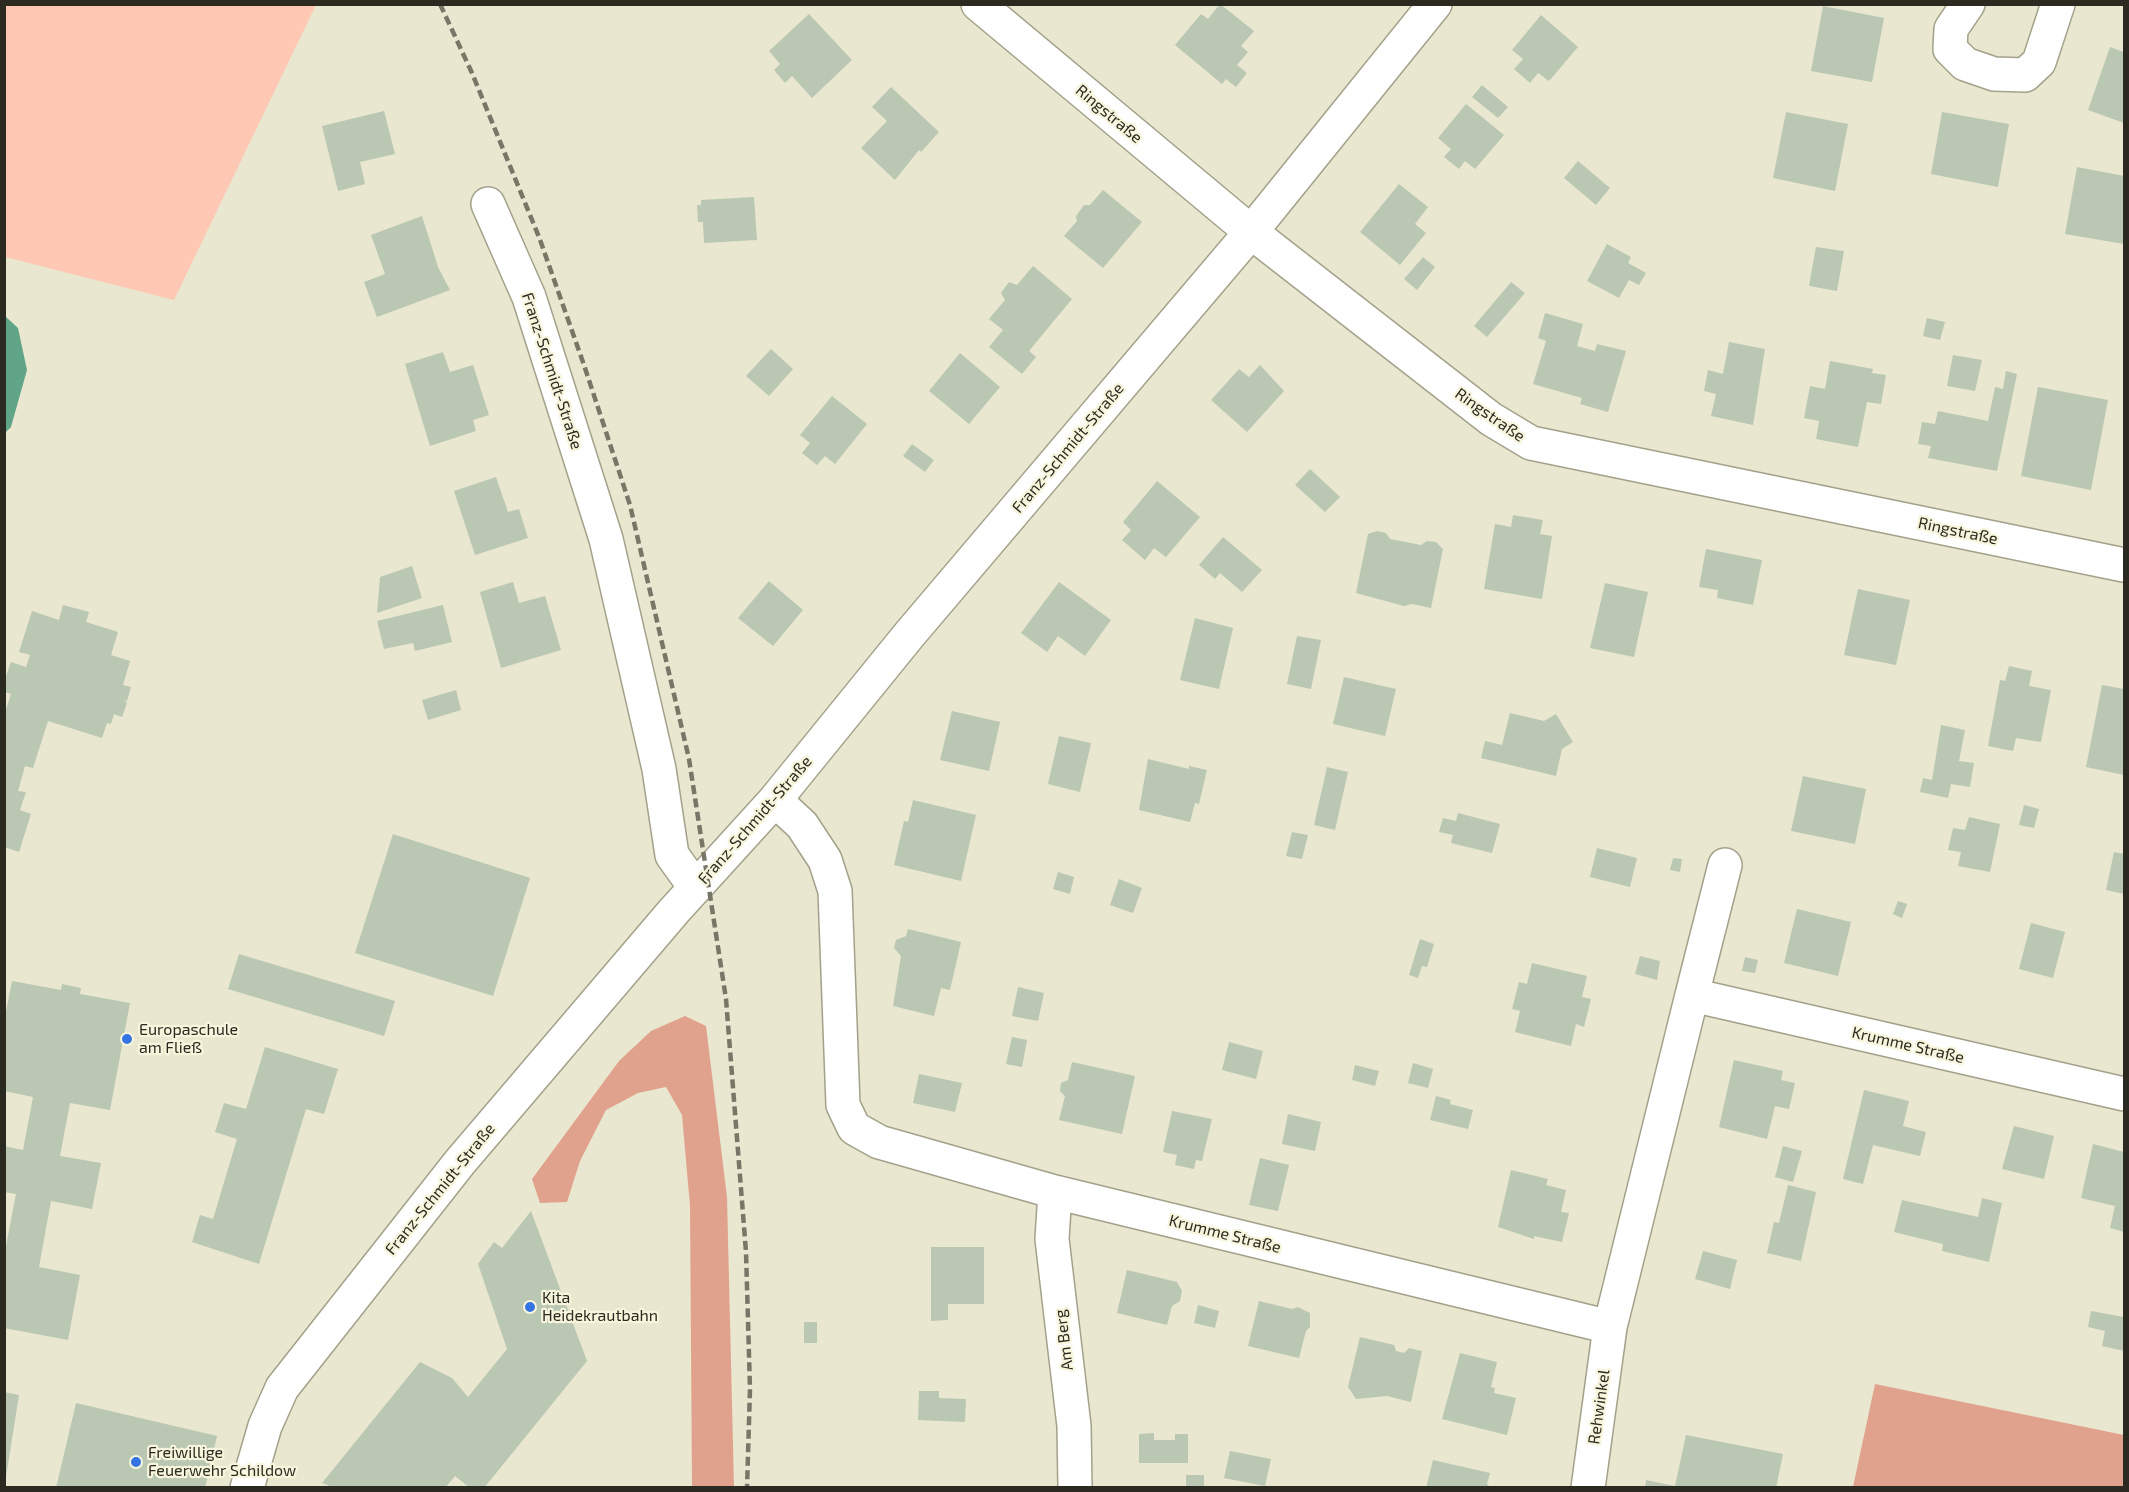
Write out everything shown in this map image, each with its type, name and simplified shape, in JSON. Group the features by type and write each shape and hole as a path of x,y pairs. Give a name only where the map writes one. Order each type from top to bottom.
{"street":[{"name":"Ringstraße","path":"978,4 1251,232 1491,419 1531,443 2124,565"},
{"name":"Franz-Schmidt-Straße","path":"247,1488 265,1426 282,1388 460,1162 696,887 776,800 909,635 1251,232 1435,4"},
{"path":"1968,4 1951,29 1950,49 1965,64 1994,74 2025,75 2039,62 2058,4"},
{"name":"Franz-Schmidt-Straße","path":"488,204 529,297 606,539 659,770 672,855 696,887"},
{"name":"Krumme Straße","path":"776,800 802,825 825,860 835,891 843,1105 854,1128 879,1142 1055,1192 1610,1327"},
{"path":"1610,1327 1725,865"},
{"name":"Krumme Straße","path":"1692,995 2124,1094"},
{"name":"Am Berg","path":"1055,1192 1052,1239 1074,1426 1075,1488"},
{"name":"Rehwinkel","path":"1588,1488 1610,1327"}],"shaded area":[{"path":"4,5 316,5 174,300 5,257"},
{"path":"5,316 18,328 27,370 11,427 5,433"},
{"path":"685,1016 706,1026 727,1197 734,1487 692,1487 690,1206 682,1115 666,1087 638,1093 606,1110 580,1161 567,1202 540,1203 532,1179 619,1061 651,1031"},
{"path":"1875,1384 2124,1435 2124,1487 1853,1487"}],"building":[{"path":"1220,4 1254,31 1241,46 1248,52 1237,65 1247,73 1236,87 1226,79 1222,84 1175,45 1201,14 1208,19"},
{"path":"1823,6 1884,18 1872,82 1811,71"},
{"path":"809,14 852,60 812,98 792,76 785,83 774,70 780,64 769,51"},
{"path":"1541,15 1578,47 1549,81 1538,73 1530,83 1514,69 1523,59 1512,50"},
{"path":"2110,47 2124,52 2124,123 2088,110"},
{"path":"1482,85 1508,107 1498,118 1472,97"},
{"path":"891,87 939,132 921,152 919,150 895,180 861,148 887,121 872,107"},
{"path":"1466,104 1504,135 1475,169 1465,161 1459,169 1444,157 1451,149 1438,138"},
{"path":"384,111 395,154 360,162 365,184 338,191 322,126"},
{"path":"1786,112 1848,124 1835,191 1773,178"},
{"path":"1942,112 2009,124 1998,187 1931,174"},
{"path":"1578,161 1610,188 1596,205 1564,178"},
{"path":"2077,167 2124,176 2124,244 2065,234"},
{"path":"1399,184 1428,207 1415,224 1426,233 1400,265 1360,232"},
{"path":"1103,190 1142,222 1103,268 1064,236 1077,221 1076,216 1084,205 1090,205"},
{"path":"754,197 757,240 704,243 703,222 698,222 697,205 701,205 701,200"},
{"path":"422,216 438,267 450,290 377,317 364,282 385,274 371,235"},
{"path":"1607,244 1631,257 1628,263 1646,273 1639,285 1629,280 1619,298 1587,281"},
{"path":"1816,247 1844,251 1837,291 1809,286"},
{"path":"1423,257 1435,267 1417,290 1404,279"},
{"path":"1033,266 1072,299 1029,351 1036,357 1022,374 989,347 1003,330 989,319 1005,300 1001,293 1009,282 1017,285"},
{"path":"1511,282 1525,293 1487,337 1474,326"},
{"path":"1545,313 1583,324 1577,346 1595,351 1597,344 1626,351 1608,412 1580,404 1582,398 1533,384 1546,341 1538,338"},
{"path":"1927,318 1945,322 1940,340 1923,336"},
{"path":"1729,342 1765,349 1753,425 1711,416 1716,394 1704,391 1708,370 1723,374"},
{"path":"771,349 793,369 769,396 746,376"},
{"path":"443,352 450,372 473,365 489,415 473,420 476,431 430,446 405,364"},
{"path":"960,353 1000,387 969,424 929,391"},
{"path":"1953,355 1982,360 1975,391 1947,386"},
{"path":"1830,361 1873,369 1872,373 1886,375 1881,404 1867,402 1858,447 1816,439 1819,421 1804,418 1810,386 1825,389"},
{"path":"1260,365 1284,391 1247,432 1211,400 1239,369 1249,377"},
{"path":"2006,371 2017,374 1997,471 1928,458 1931,446 1918,444 1922,422 1935,424 1938,411 1988,421 1995,387 2003,389"},
{"path":"2038,387 2108,400 2091,490 2021,476"},
{"path":"832,396 867,424 835,464 825,456 817,465 802,453 810,443 800,435"},
{"path":"912,444 934,460 925,472 903,456"},
{"path":"1310,469 1340,497 1325,512 1295,485"},
{"path":"496,477 508,512 519,509 528,538 475,555 454,491"},
{"path":"1157,481 1200,517 1166,557 1154,548 1145,560 1122,540 1131,530 1123,522"},
{"path":"1513,515 1543,520 1540,534 1552,536 1542,599 1484,589 1495,524 1511,527"},
{"path":"1377,531 1386,533 1390,539 1421,545 1427,541 1436,542 1443,549 1431,608 1412,604 1404,606 1356,593 1368,534"},
{"path":"1223,537 1262,570 1242,592 1220,573 1215,579 1199,565"},
{"path":"1706,549 1762,560 1753,605 1717,598 1718,590 1699,587"},
{"path":"412,566 422,598 377,613 380,577"},
{"path":"769,581 803,610 773,646 738,618"},
{"path":"513,582 519,603 545,596 561,650 501,668 480,592"},
{"path":"1059,582 1111,620 1085,656 1058,636 1047,652 1021,633"},
{"path":"1605,583 1648,592 1634,657 1590,648"},
{"path":"1858,589 1910,600 1896,665 1844,655"},
{"path":"63,605 89,612 86,622 118,632 111,655 130,661 123,685 131,687 127,701 124,700 127,703 122,717 114,714 111,724 107,723 102,738 48,721 33,768 25,766 18,791 26,792 20,810 31,814 19,852 4,847 4,716 11,694 4,692 4,682 11,662 26,667 30,655 19,652 32,611 59,620"},
{"path":"443,605 452,642 415,651 413,643 384,649 377,621"},
{"path":"1195,618 1233,628 1219,689 1180,680"},
{"path":"1297,636 1321,640 1311,689 1287,684"},
{"path":"2009,666 2032,671 2029,686 2051,690 2041,742 2016,738 2013,751 1988,746 2000,680 2005,681"},
{"path":"1344,677 1396,689 1385,736 1333,724"},
{"path":"2102,685 2124,689 2124,775 2086,767"},
{"path":"456,690 461,710 428,720 422,700"},
{"path":"952,711 1000,722 989,771 940,760"},
{"path":"1510,713 1544,721 1556,714 1573,742 1562,749 1556,776 1481,758 1485,741 1502,745"},
{"path":"1941,725 1965,730 1959,761 1974,763 1970,787 1951,784 1948,798 1920,792 1923,778 1932,780"},
{"path":"1059,736 1091,743 1080,792 1048,784"},
{"path":"1148,759 1189,769 1189,766 1207,770 1199,804 1195,803 1190,822 1139,810"},
{"path":"1327,767 1348,772 1335,830 1314,825"},
{"path":"1803,776 1866,789 1855,844 1791,831"},
{"path":"913,800 976,815 961,881 894,865 904,821 908,822"},
{"path":"2024,805 2039,809 2034,828 2019,825"},
{"path":"1458,813 1500,824 1492,853 1451,843 1453,835 1439,832 1443,818 1456,821"},
{"path":"1969,817 2000,824 1990,872 1958,866 1961,852 1948,850 1953,828 1965,830"},
{"path":"1292,832 1308,835 1302,859 1286,856"},
{"path":"393,834 530,878 493,996 355,953"},
{"path":"1597,848 1637,858 1630,887 1590,877"},
{"path":"2114,852 2124,854 2124,894 2106,890"},
{"path":"1673,858 1682,859 1680,872 1670,870"},
{"path":"1058,872 1074,877 1070,894 1053,889"},
{"path":"1119,879 1142,888 1133,913 1110,905"},
{"path":"1898,901 1907,904 1902,918 1893,914"},
{"path":"1797,909 1851,922 1838,976 1784,963"},
{"path":"2031,923 2065,932 2053,978 2019,969"},
{"path":"908,929 961,942 950,990 941,988 934,1016 893,1006 901,956 894,948 896,940 906,936"},
{"path":"1420,939 1434,944 1427,967 1422,966 1418,978 1409,975"},
{"path":"239,954 395,1001 384,1036 228,989"},
{"path":"1640,956 1660,961 1657,980 1635,974"},
{"path":"1745,957 1758,960 1755,973 1742,971"},
{"path":"1532,963 1587,976 1582,997 1591,999 1584,1027 1576,1024 1571,1046 1515,1032 1520,1011 1512,1009 1519,982 1527,984"},
{"path":"12,981 61,990 62,984 81,988 80,994 130,1003 110,1110 70,1103 60,1156 101,1163 92,1209 51,1201 39,1267 80,1275 68,1340 4,1328 4,1256 16,1194 4,1192 4,1146 23,1150 33,1097 4,1091 4,1022"},
{"path":"1018,987 1044,993 1038,1021 1012,1016"},
{"path":"1012,1037 1027,1040 1022,1067 1006,1064"},
{"path":"1229,1042 1263,1051 1256,1079 1222,1070"},
{"path":"265,1047 338,1069 324,1114 306,1109 259,1264 192,1242 200,1215 213,1219 237,1139 215,1132 224,1103 246,1109"},
{"path":"1734,1060 1783,1071 1781,1080 1795,1083 1789,1109 1775,1106 1767,1139 1719,1127"},
{"path":"1072,1062 1135,1076 1122,1134 1059,1120 1065,1096 1060,1091 1061,1083 1068,1080"},
{"path":"1413,1063 1433,1069 1428,1088 1408,1083"},
{"path":"1355,1065 1379,1071 1375,1086 1352,1080"},
{"path":"919,1074 962,1083 955,1112 913,1103"},
{"path":"1864,1090 1909,1101 1903,1126 1926,1132 1920,1156 1873,1145 1863,1184 1843,1179"},
{"path":"1436,1096 1451,1100 1450,1104 1473,1110 1468,1129 1430,1120"},
{"path":"1172,1111 1212,1119 1202,1161 1196,1160 1194,1169 1175,1165 1177,1155 1163,1152"},
{"path":"1288,1114 1321,1122 1315,1151 1282,1144"},
{"path":"2014,1126 2054,1136 2044,1179 2002,1169"},
{"path":"2093,1144 2124,1152 2124,1232 2110,1228 2115,1206 2081,1198"},
{"path":"1783,1146 1802,1151 1793,1182 1775,1177"},
{"path":"1260,1158 1289,1165 1278,1211 1249,1205"},
{"path":"1511,1170 1548,1179 1546,1185 1566,1190 1561,1212 1569,1213 1562,1242 1534,1236 1534,1239 1498,1227"},
{"path":"1788,1185 1816,1192 1801,1261 1767,1253 1774,1222 1779,1223"},
{"path":"1982,1198 2002,1203 1989,1262 1942,1251 1943,1244 1894,1232 1902,1200 1978,1217"},
{"name":"Kita Heidekrautbahn","path":"531,1211 587,1361 484,1488 470,1488 455,1476 445,1488 335,1488 322,1483 420,1362 452,1378 468,1397 507,1349 478,1264 494,1242 502,1248"},
{"path":"931,1247 984,1247 984,1304 948,1304 948,1320 931,1321"},
{"path":"1703,1251 1737,1260 1730,1289 1695,1279"},
{"path":"1127,1270 1177,1282 1182,1291 1180,1301 1172,1306 1167,1325 1117,1313"},
{"path":"1259,1301 1292,1309 1298,1307 1310,1313 1310,1327 1306,1331 1299,1358 1248,1346"},
{"path":"1198,1305 1219,1311 1215,1328 1194,1323"},
{"path":"2091,1311 2124,1317 2124,1351 2102,1346 2105,1331 2088,1327"},
{"path":"804,1322 817,1322 817,1343 804,1343"},
{"path":"1360,1337 1394,1345 1396,1351 1404,1353 1409,1348 1422,1351 1411,1402 1387,1396 1356,1399 1348,1387"},
{"path":"1460,1353 1497,1362 1491,1387 1495,1388 1494,1393 1516,1398 1507,1435 1442,1419"},
{"path":"919,1391 939,1391 939,1398 966,1399 965,1422 918,1420"},
{"path":"4,1392 19,1395 6,1477 4,1477"},
{"name":"Freiwillige Feuerwehr Schildow","path":"76,1403 217,1436 205,1488 56,1488"},
{"path":"1154,1433 1154,1440 1175,1440 1175,1434 1188,1434 1188,1463 1139,1463 1139,1434"},
{"path":"1686,1435 1783,1454 1776,1488 1645,1488 1646,1480 1675,1486"},
{"path":"1230,1451 1271,1459 1265,1486 1224,1478"},
{"path":"1433,1460 1490,1473 1487,1484 1491,1488 1426,1488"},
{"path":"1186,1475 1204,1475 1204,1488 1186,1488"}],"railway":[{"path":"440,4 472,73 539,237 584,365 630,505 689,759 726,999 746,1252 750,1389 747,1488"}],"place":[{"name":"Europaschule am Fließ","path":"127,1039"},
{"name":"Kita Heidekrautbahn","path":"530,1307"},
{"name":"Freiwillige Feuerwehr Schildow","path":"136,1462"}]}
